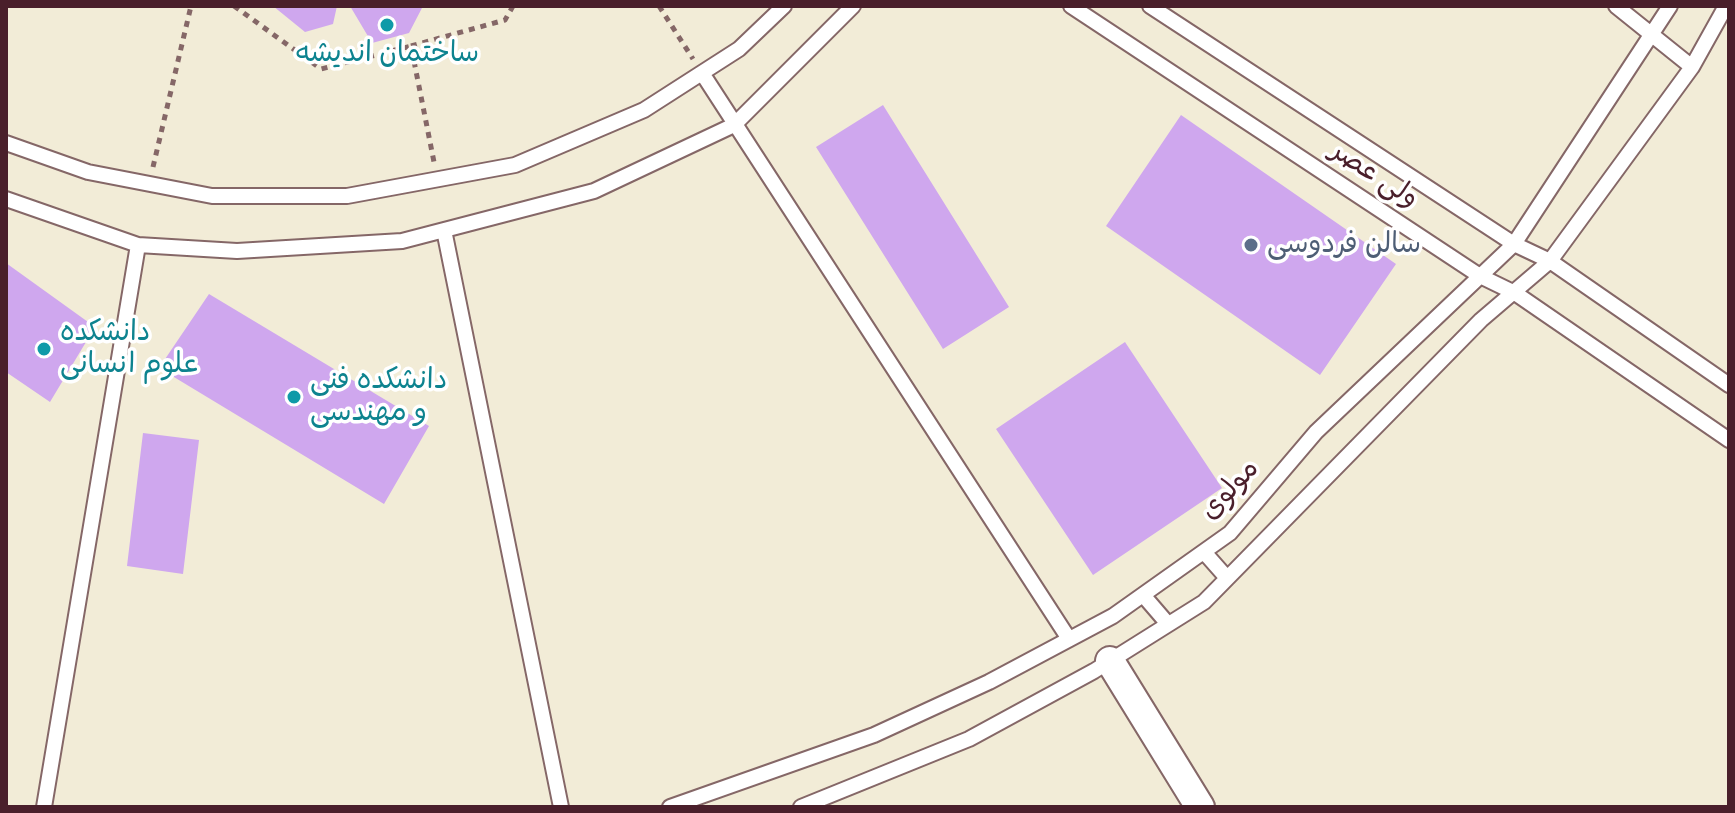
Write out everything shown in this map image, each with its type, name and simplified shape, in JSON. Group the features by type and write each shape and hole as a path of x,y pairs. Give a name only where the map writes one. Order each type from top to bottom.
{"street":[{"path":"1110,661 1200,807"}],"lane":[{"path":"6,143 88,172 212,196 347,196 515,165 644,110 739,49 784,6"},
{"path":"6,199 138,245 237,251 402,241 594,191 734,125 853,6"},
{"name":"ولی عصر","path":"1071,6 1480,276 1515,293 1729,440"},
{"name":"ولی عصر","path":"1150,6 1514,244 1550,261 1729,385"},
{"path":"1616,6 1692,67"},
{"name":"مولوی","path":"670,807 874,735 989,682 1143,595 1230,533 1316,432 1514,244 1654,35 1670,6"},
{"path":"801,807 969,739 1110,661 1204,602 1481,320 1550,261 1692,67 1726,6"},
{"path":"702,73 1069,639"},
{"path":"444,230 561,807"},
{"path":"44,807 138,245"},
{"path":"1204,552 1227,578"},
{"path":"1143,595 1168,624"}],"path":[{"path":"149,184 191,6"},
{"path":"234,6 321,69 505,20 513,6"},
{"path":"659,6 702,73"},
{"path":"411,46 438,179"}],"building":[{"name":"ساختمان اندیشه","path":"273,6 337,6 333,24 305,32"},
{"name":"ساختمان اندیشه","path":"350,6 423,6 409,33 372,43"},
{"path":"883,105 1009,307 943,349 816,147"},
{"name":"سالن فردوسی","path":"1181,115 1396,264 1320,375 1106,226"},
{"name":"دانشکده علوم انسانی","path":"6,263 95,327 50,402 6,372"},
{"name":"دانشکده فنی و مهندسی","path":"209,294 429,426 384,504 159,368"},
{"path":"1125,342 1222,488 1093,575 996,429"},
{"path":"143,433 199,440 183,574 127,566"}],"place":[{"name":"ساختمان اندیشه","path":"387,25"},
{"name":"سالن فردوسی","path":"1251,245"},
{"name":"دانشکده علوم انسانی","path":"44,349"},
{"name":"دانشکده فنی و مهندسی","path":"294,397"}]}
